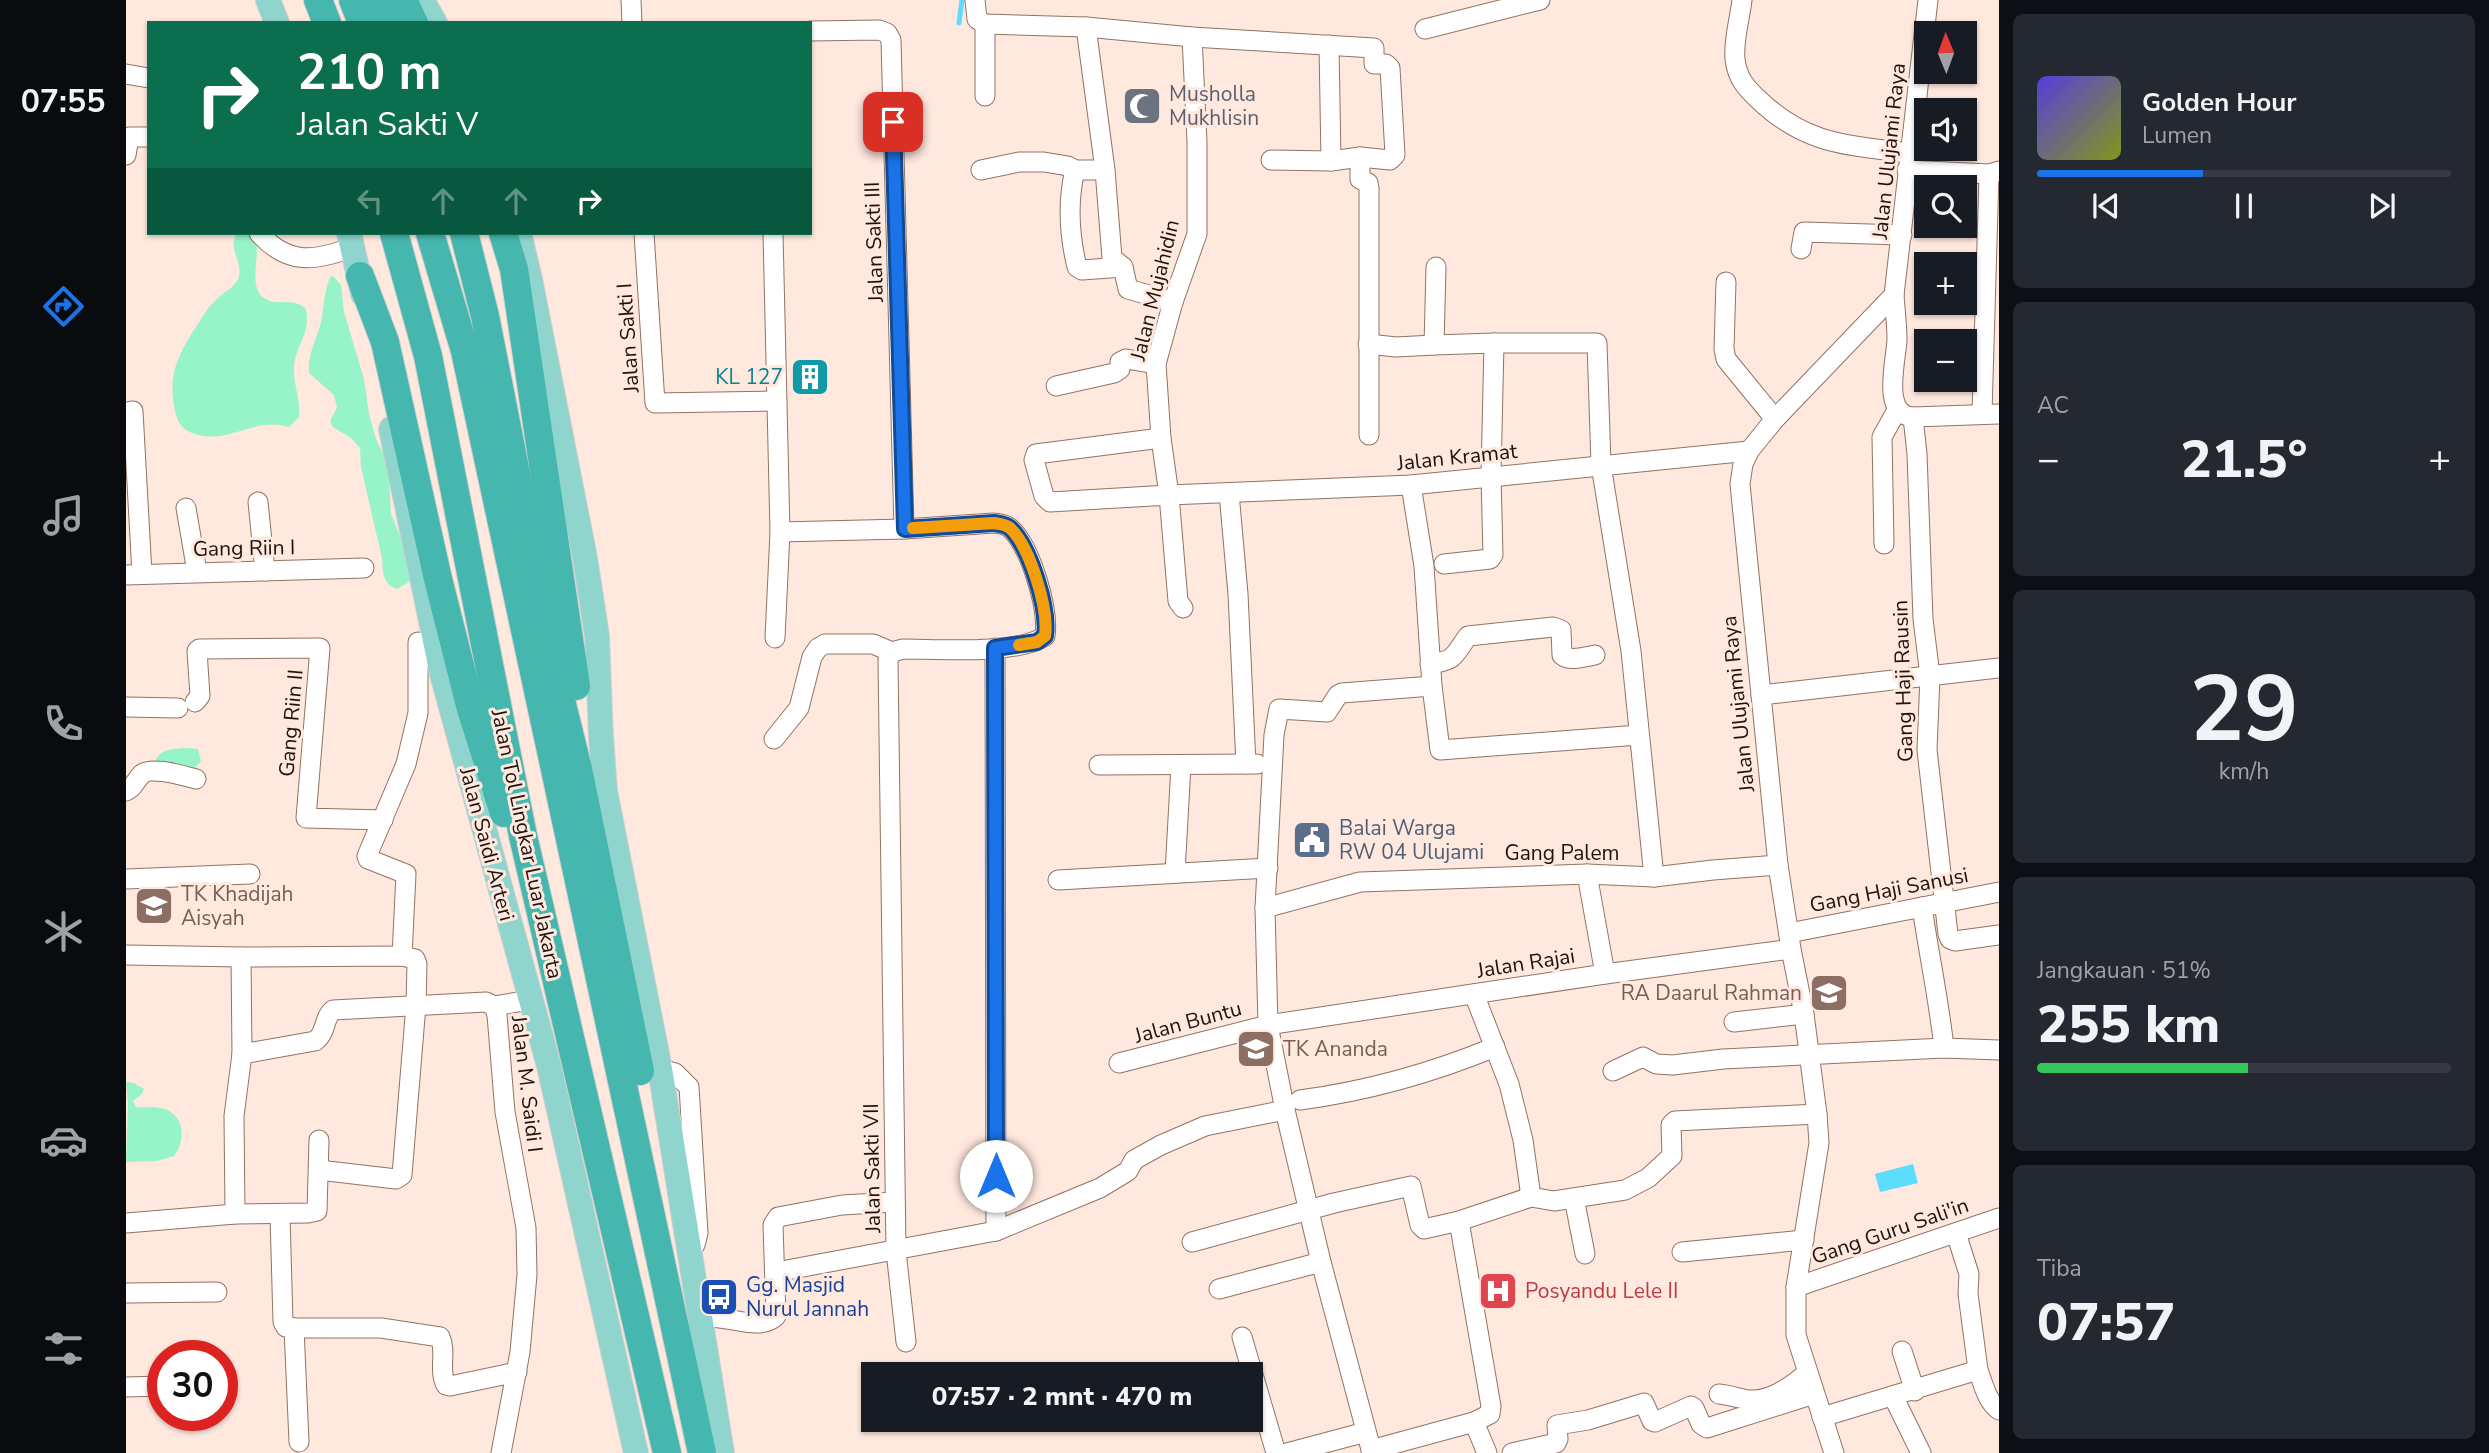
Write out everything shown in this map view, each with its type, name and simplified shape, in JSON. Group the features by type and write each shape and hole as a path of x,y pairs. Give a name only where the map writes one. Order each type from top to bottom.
{"highway":[{"path":"318,0 326,21"},
{"path":"353,0 361,21"},
{"path":"381,0 389,21"},
{"path":"403,0 413,21"},
{"name":"Jalan Tol Lingkar Luar Jakarta","path":"395,235 428,356 523,836 667,1453"},
{"name":"Jalan Tol Lingkar Luar Jakarta","path":"431,235 465,351 687,1320 702,1453"},
{"path":"465,235 485,316 559,692 578,769 681,1270 687,1320"},
{"path":"504,235 516,282 577,690 578,769"},
{"path":"359,276 385,342 438,579 471,709 503,811 512,826 523,836"}],"main road":[{"path":"268,0 276,21"},
{"path":"422,0 434,21"},
{"path":"519,235 585,558 597,636 605,791 660,1069 690,1249 687,1320 722,1453"},
{"name":"Jalan Saidi Arteri","path":"351,240 442,674 549,1066 636,1453"}],"street":[{"path":"631,0 632,21"},
{"path":"975,0 977,19 985,23 1086,27 1192,37 1374,48 1374,64 1386,64 1390,68 1395,155 1390,160 1360,157 1331,162 1271,160"},
{"path":"1425,29 1540,0"},
{"path":"1742,0 1735,58 1741,83 1795,129 1830,142 1908,162 1994,172 1990,414 1905,413 1882,437 1884,544"},
{"name":"Jalan Ulujami Raya","path":"1834,1453 1796,1335 1796,1287 1819,1143 1804,1014 1778,865 1740,484 1743,464 1749,451 1775,419 1894,295 1928,0"},
{"path":"985,23 985,96"},
{"path":"1086,27 1105,170 1112,258 1122,267 1128,289 1173,302"},
{"name":"Jalan Sakti III","path":"812,31 879,30 887,33 891,40 905,529"},
{"name":"Jalan Mujahidin","path":"1183,608 1178,601 1156,364 1196,234 1197,142 1192,37"},
{"path":"1329,45 1331,162"},
{"path":"126,74 147,78"},
{"path":"126,155 130,137 147,137"},
{"path":"1360,157 1360,179 1367,183 1369,188 1369,435"},
{"path":"981,170 1019,162 1044,162 1068,166 1075,170 1105,170"},
{"path":"1075,170 1069,195 1070,242 1077,267 1082,270 1122,267"},
{"path":"1801,249 1804,232 1902,235"},
{"path":"261,235 284,254 307,259 329,256 351,240"},
{"name":"Jalan Sakti I","path":"645,235 655,403 777,401"},
{"path":"773,235 779,532 775,638"},
{"path":"1434,345 1436,267"},
{"path":"1726,282 1726,359 1775,419"},
{"name":"Gang Haji Rausin","path":"1894,295 1897,339 1892,396 1905,413 1917,454 1923,619 1930,676 1927,750 1950,939 1955,941 1999,935"},
{"path":"1444,564 1492,557 1494,343"},
{"path":"1368,344 1396,347 1597,343 1601,465 1630,650 1654,877"},
{"path":"1056,386 1114,373 1119,369 1120,362 1126,359 1156,364"},
{"path":"126,412 132,411 134,575"},
{"name":"Jalan Kramat","path":"1161,439 1036,454 1034,460 1044,496 1050,502 1411,485 1749,451"},
{"path":"1411,485 1424,566 1430,664 1440,750 1639,735"},
{"path":"1229,493 1238,594 1246,764"},
{"path":"258,502 265,571"},
{"path":"186,508 197,572"},
{"path":"774,738 799,708 812,657 825,643 873,643 892,652 903,649 995,648 1037,642 1045,636 1045,618 1033,568 1019,540 1010,528 1003,524 779,532"},
{"name":"Gang Riin I","path":"134,575 364,568"},
{"path":"1430,664 1451,660 1468,636 1553,627 1562,630 1564,657 1568,659 1595,655"},
{"path":"402,956 406,874 368,859 367,856 406,764 418,713 418,642"},
{"name":"Gang Riin II","path":"126,707 187,705 200,696 199,649 320,648 306,818 383,820"},
{"path":"995,648 996,1231"},
{"name":"Jalan Sakti VII","path":"892,652 888,660 895,1251 996,1231 1100,1188 1128,1171 1135,1160 1161,1145 1205,1126 1394,1083 1495,1047"},
{"path":"1761,695 1999,668"},
{"path":"1370,1445 1309,1210 1292,1105 1268,1025 1265,908 1272,764 1279,709 1327,712 1340,694 1432,686"},
{"path":"1099,765 1272,764"},
{"path":"1175,873 1181,765"},
{"path":"126,791 131,789 142,773 150,770 196,779"},
{"name":"Gang Palem","path":"1265,908 1360,882 1587,874 1654,877 1778,865"},
{"path":"1058,880 1268,868"},
{"path":"126,879 250,874"},
{"path":"1587,874 1605,974"},
{"name":"Gang Haji Sanusi","path":"1790,941 1922,907 1999,892"},
{"path":"1922,907 1932,976 1938,992 1944,1048"},
{"name":"Jalan Rajai","path":"1268,1025 1605,974 1790,941"},
{"path":"126,954 411,957 417,964 416,1005 402,1175 396,1179 319,1170"},
{"path":"235,1214 234,1116 242,1054 241,957"},
{"path":"1474,994 1509,1084 1523,1140 1531,1197"},
{"path":"494,1006 530,1000"},
{"name":"Jalan M. Saidi I","path":"242,1054 315,1041 321,1037 328,1013 332,1010 486,1002 494,1006 505,1112 526,1228 527,1275 517,1372 501,1453"},
{"path":"1734,1022 1804,1014"},
{"name":"Jalan Buntu","path":"1119,1063 1268,1025"},
{"path":"1613,1070 1643,1056 1656,1064 1672,1065 1723,1059 1944,1048 1999,1050"},
{"path":"1192,1242 1410,1186 1421,1228 1459,1221 1531,1197 1554,1201 1625,1191 1648,1178 1672,1156 1671,1125 1675,1121 1817,1114"},
{"path":"126,1223 235,1214 280,1215 317,1210 319,1140"},
{"path":"1574,1198 1585,1254"},
{"path":"687,1320 718,1317 743,1322 772,1321 776,1316 773,1225 778,1217 842,1205 895,1202"},
{"path":"280,1215 283,1322 286,1327 381,1328 440,1337 443,1349 443,1380 450,1386 517,1372"},
{"name":"Gang Guru Sali'in","path":"1796,1287 1999,1218"},
{"path":"1287,1453 1370,1445 1474,1422 1490,1415 1491,1406 1459,1221"},
{"path":"1956,1233 1969,1274 1968,1294 1978,1370 1990,1402 1999,1410"},
{"path":"1682,1252 1804,1240"},
{"path":"776,1272 895,1251 906,1342"},
{"path":"1219,1289 1321,1262"},
{"path":"126,1293 217,1292"},
{"path":"294,1328 299,1442"},
{"path":"1242,1337 1276,1453"},
{"path":"1902,1351 1915,1391"},
{"path":"1822,1417 1978,1370"},
{"path":"1720,1394 1753,1400 1793,1385 1807,1373"},
{"path":"126,1387 147,1386"},
{"path":"1512,1453 1556,1443 1557,1425 1601,1416 1644,1402 1652,1422 1661,1421 1691,1406 1701,1424 1707,1428 1814,1394"},
{"path":"1893,1396 1921,1453"},
{"path":"1474,1422 1487,1453"}],"green space":[{"path":"236,235 250,235 256,239 256,285 265,299 295,303 306,309 305,333 294,367 299,417 289,427 264,425 220,436 195,434 183,427 174,406 176,364 205,313 238,279 240,273 234,239"},
{"path":"333,276 341,285 344,312 364,379 369,414 376,439 388,464 391,514 404,546 410,575 409,582 397,589 388,584 384,576 361,467 360,448 351,438 333,427 330,421 337,408 334,395 309,373 309,360 321,322 326,288"},
{"path":"198,749 201,761 194,769 155,762 164,752"},
{"path":"126,1082 144,1089 133,1101 136,1107 161,1108 171,1112 180,1123 182,1137 174,1156 157,1161 126,1162"}],"water":[{"path":"1913,1164 1918,1183 1880,1192 1875,1174"}],"waterway":[{"path":"959,23 962,0"}],"slow traffic":[{"path":"913,528 994,523 1010,528 1033,568 1046,629 1045,636 1037,642 1019,645"}],"place":[{"name":"Musholla Mukhlisin","path":"1142,106"},
{"name":"KL 127","path":"810,377"},
{"name":"Balai Warga RW 04 Ulujami","path":"1312,840"},
{"name":"TK Khadijah Aisyah","path":"154,906"},
{"name":"RA Daarul Rahman","path":"1829,993"},
{"name":"TK Ananda","path":"1256,1049"},
{"name":"Posyandu Lele II","path":"1498,1291"},
{"name":"Gg. Masjid Nurul Jannah","path":"719,1297"}],"route":[{"path":"893,122 905,529 994,523 1010,528 1033,568 1046,629 1045,636 1037,642 995,648 996,1176"}]}
